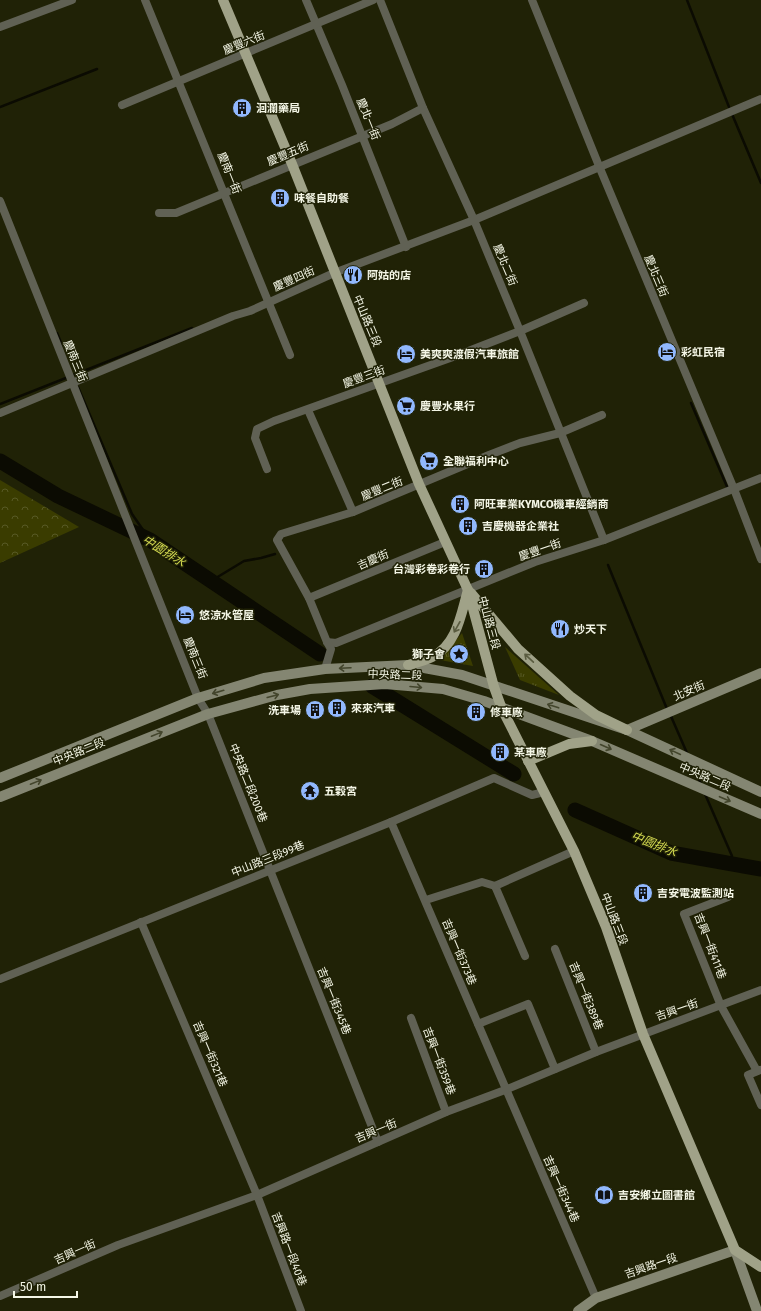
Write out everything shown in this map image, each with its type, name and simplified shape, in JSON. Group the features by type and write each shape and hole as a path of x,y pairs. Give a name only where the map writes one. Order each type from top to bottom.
{"main road":[{"name":"中山路三段","path":"222,0 246,53 292,164 419,484 468,590 494,687 502,709 574,851 606,927 643,1034 735,1250"},
{"path":"408,666 433,657 446,646 461,620 468,590"},
{"path":"468,590 518,648 570,696 596,715 627,730"},
{"path":"528,761 540,758 569,744 592,741"},
{"path":"735,1250 761,1268"}],"street":[{"path":"0,27 72,0"},
{"name":"慶南一街","path":"145,0 290,355"},
{"name":"慶北一街","path":"306,0 406,247"},
{"name":"慶豐六街","path":"122,105 374,0"},
{"name":"慶北二街","path":"380,0 423,108 474,220 604,540"},
{"name":"慶北三街","path":"532,0 599,166 734,489 761,559"},
{"name":"慶豐四街","path":"0,413 269,302 334,273 474,220 761,99"},
{"name":"慶豐五街","path":"159,213 176,213 225,194 292,164 362,136 423,108"},
{"name":"慶南三街","path":"0,201 140,551 204,706"},
{"name":"慶豐三街","path":"267,469 255,438 257,429 274,421 308,410 520,331 584,303"},
{"path":"308,410 353,512"},
{"name":"慶豐二街","path":"327,642 309,598 277,540 281,534 353,512 520,443 560,433 602,415"},
{"name":"慶豐一街","path":"327,642 336,643 535,562 604,540 761,478"},
{"name":"吉慶街","path":"309,598 445,542"},
{"path":"325,669 331,649 327,642"},
{"name":"中央路二段","path":"0,797 264,678 325,669 408,666 462,676 627,730 761,792"},
{"name":"北安街","path":"627,730 761,673"},
{"name":"中央路二段","path":"0,778 204,706 310,689 384,684 443,689 484,701 502,709 592,741 761,814"},
{"name":"中央路二段200巷","path":"204,706 270,869"},
{"name":"中山路三段99巷","path":"0,979 270,869 391,822 494,778 532,795 544,792"},
{"name":"吉興一街373巷","path":"391,822 426,900 505,1090"},
{"path":"426,900 482,882 495,886 574,851"},
{"name":"吉興一街345巷","path":"270,869 378,1142"},
{"path":"495,886 525,956"},
{"name":"吉興一街411巷","path":"721,1006 684,914 728,897"},
{"name":"吉興一街321巷","path":"141,922 257,1195"},
{"name":"吉興一街389巷","path":"555,949 596,1052"},
{"name":"吉興一街","path":"0,1296 118,1245 257,1195 415,1127 446,1112 505,1090 596,1052 761,990"},
{"path":"478,1024 528,1004 555,1069"},
{"path":"721,1006 759,1070 748,1075 761,1105"},
{"name":"吉興一街359巷","path":"411,1018 446,1112"},
{"name":"吉興一街344巷","path":"505,1090 596,1298"},
{"name":"吉興路一段40巷","path":"257,1195 301,1311"},
{"path":"735,1250 757,1311"},
{"name":"吉興路一段","path":"579,1311 596,1298 735,1250"}],"green space":[{"path":"0,480 79,527 0,563"},
{"path":"462,633 473,666 440,660"},
{"path":"505,647 559,695 520,680"}],"waterway":[{"path":"687,0 729,107"},
{"path":"0,107 97,69"},
{"path":"732,114 761,183"},
{"path":"0,404 192,328"},
{"path":"57,333 62,345"},
{"path":"78,387 132,514 150,540"},
{"path":"691,403 728,489"},
{"name":"中園排水","path":"0,461 58,496 150,540 320,654"},
{"path":"211,581 244,561 275,554"},
{"path":"608,565 667,709"},
{"name":"中園排水","path":"372,686 514,774"},
{"path":"670,714 687,753"},
{"path":"691,763 701,784"},
{"path":"705,794 732,856 730,863"},
{"name":"中園排水","path":"575,810 671,853 761,869"}],"place":[{"name":"洄瀾藥局","path":"242,108"},
{"name":"味餐自助餐","path":"280,198"},
{"name":"阿姑的店","path":"353,275"},
{"name":"彩虹民宿","path":"667,352"},
{"name":"美爽爽渡假汽車旅館","path":"406,354"},
{"name":"慶豐水果行","path":"406,406"},
{"name":"全聯福利中心","path":"429,461"},
{"name":"阿旺車業KYMCO機車經銷商","path":"460,504"},
{"name":"吉慶機器企業社","path":"468,526"},
{"name":"台灣彩卷彩卷行","path":"484,569"},
{"name":"悠涼水管屋","path":"185,615"},
{"name":"炒天下","path":"560,629"},
{"name":"獅子會","path":"459,654"},
{"name":"來來汽車","path":"337,708"},
{"name":"洗車場","path":"315,710"},
{"name":"修車廠","path":"476,712"},
{"name":"某車廠","path":"500,752"},
{"name":"五榖宮","path":"310,791"},
{"name":"吉安電波監測站","path":"643,893"},
{"name":"吉安鄉立圖書館","path":"604,1195"}]}
